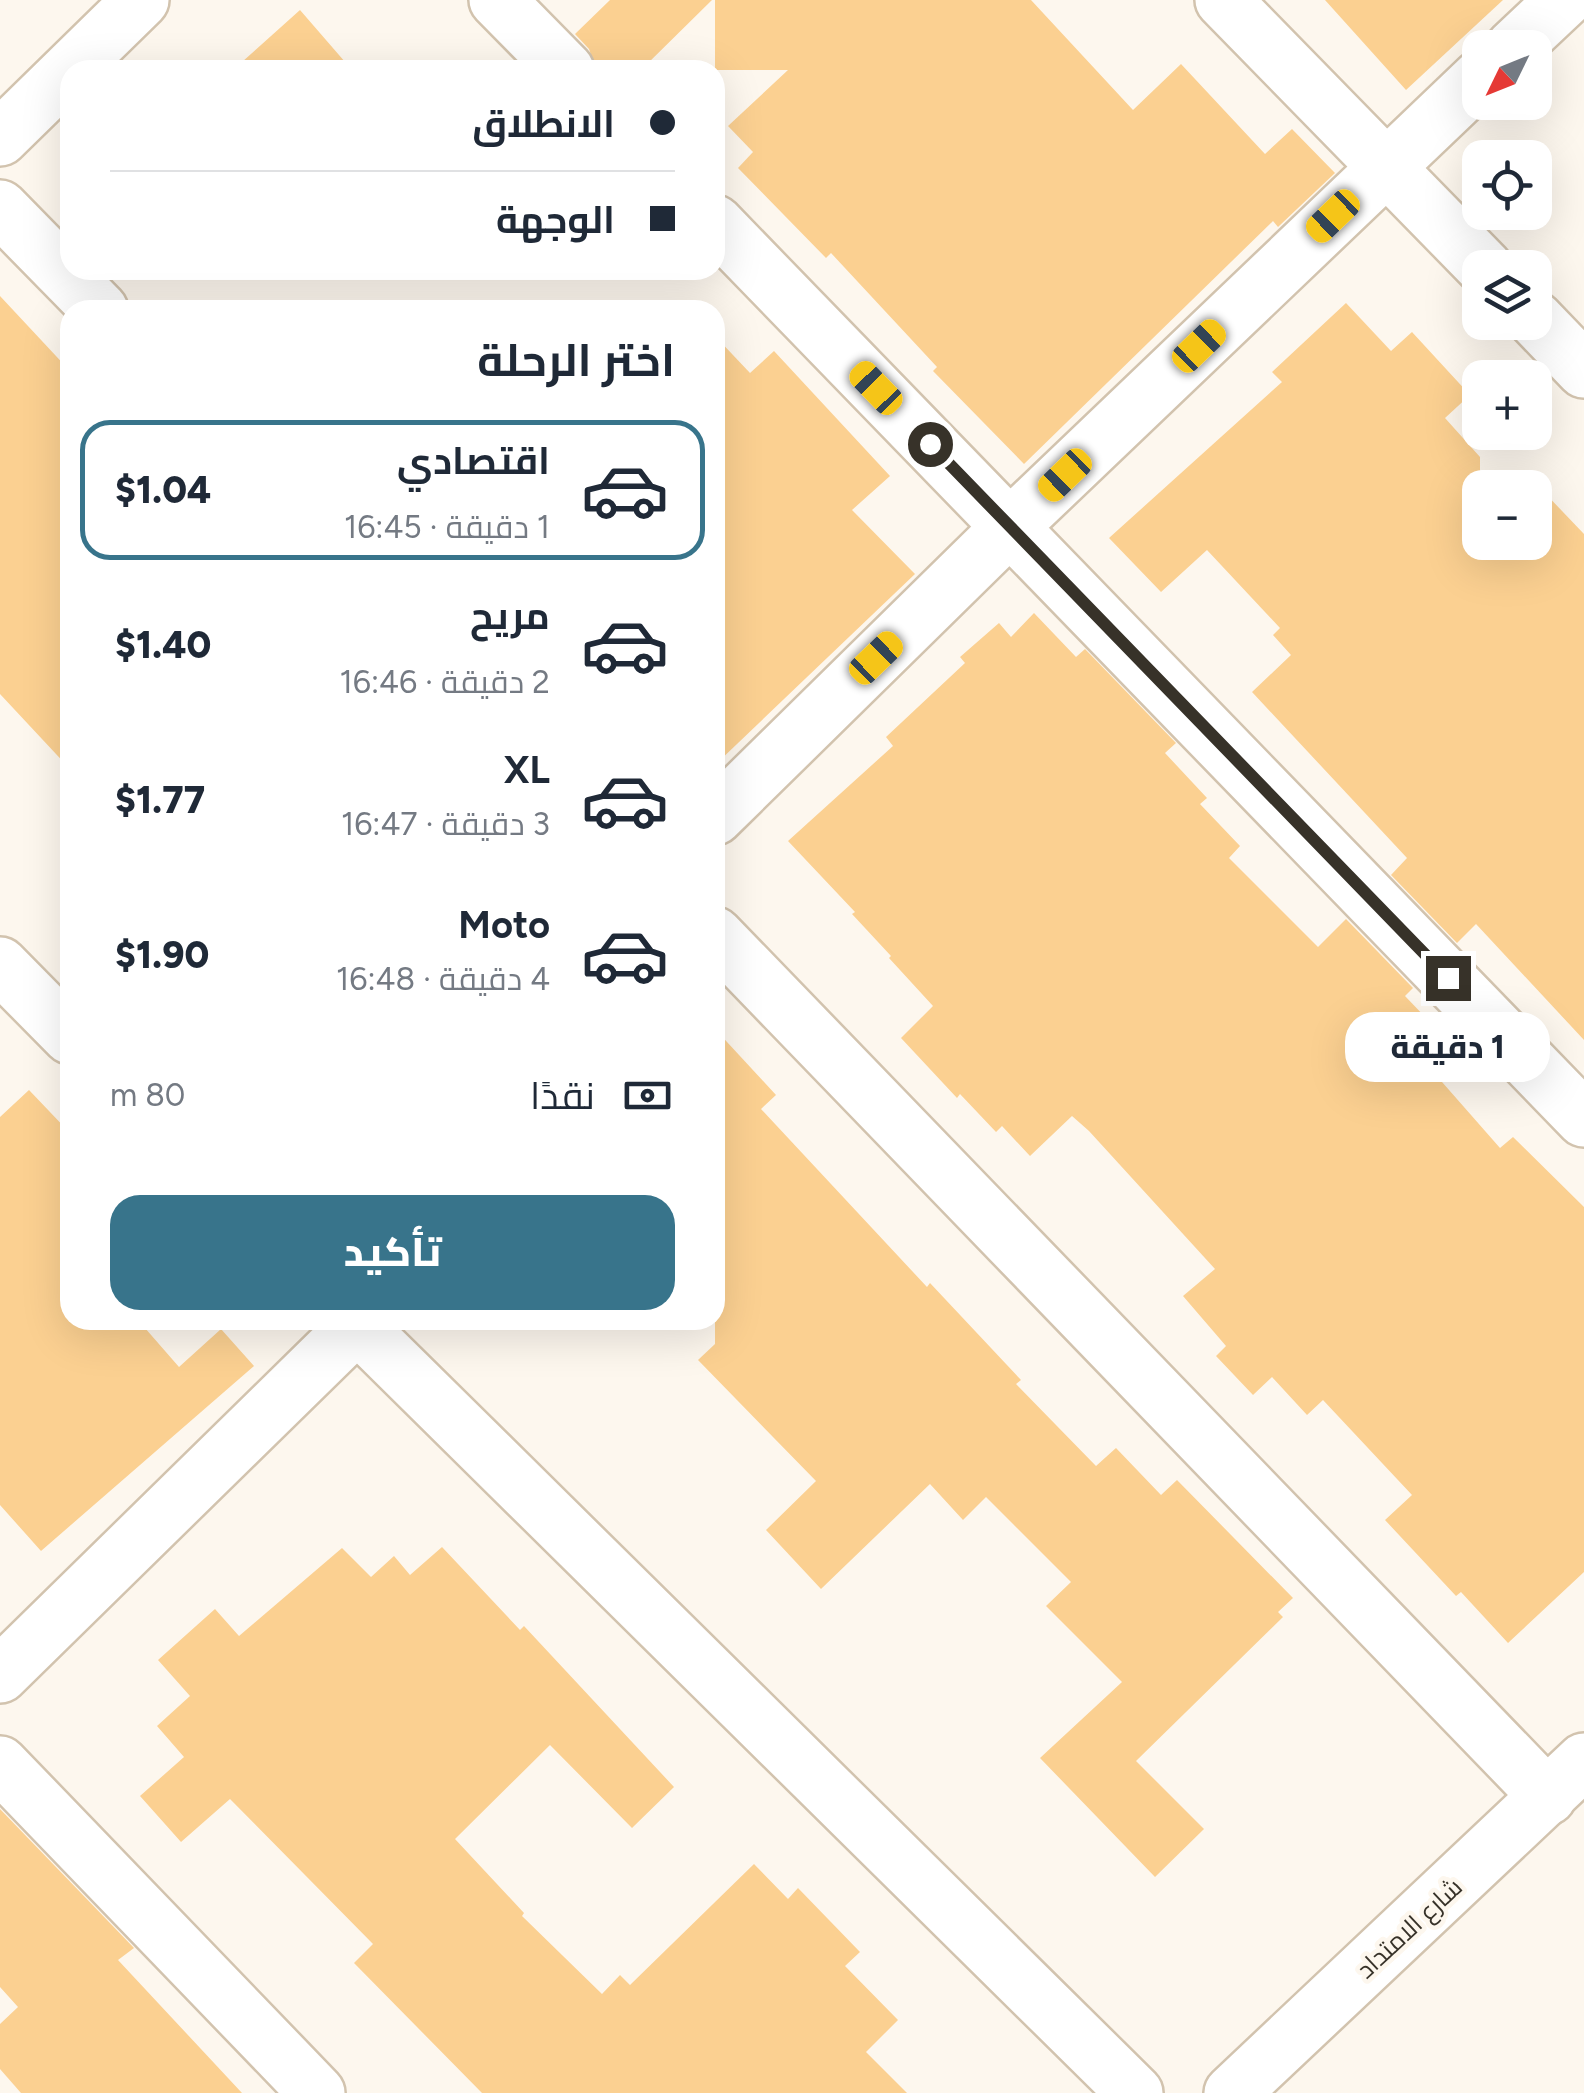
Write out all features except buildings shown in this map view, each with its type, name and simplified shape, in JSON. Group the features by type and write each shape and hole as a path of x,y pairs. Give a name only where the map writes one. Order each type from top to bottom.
{"street":[{"path":"80,60 141,0"},
{"path":"497,0 556,60"},
{"path":"1223,0 1468,250"},
{"path":"1532,30 1564,0"},
{"path":"0,138 60,79"},
{"path":"725,807 1011,526 1462,95"},
{"path":"0,208 60,269"},
{"path":"725,233 1584,1119"},
{"path":"71,280 90,300"},
{"path":"1552,337 1584,370"},
{"path":"725,945 1566,1779"},
{"path":"0,965 60,1026"},
{"path":"0,1676 347,1330"},
{"path":"363,1330 1135,2093"},
{"path":"0,1764 317,2093"},
{"name":"شارع الامتداد","path":"1232,2093 1566,1779"}],"route":[{"path":"930,444 1448,978"}]}
